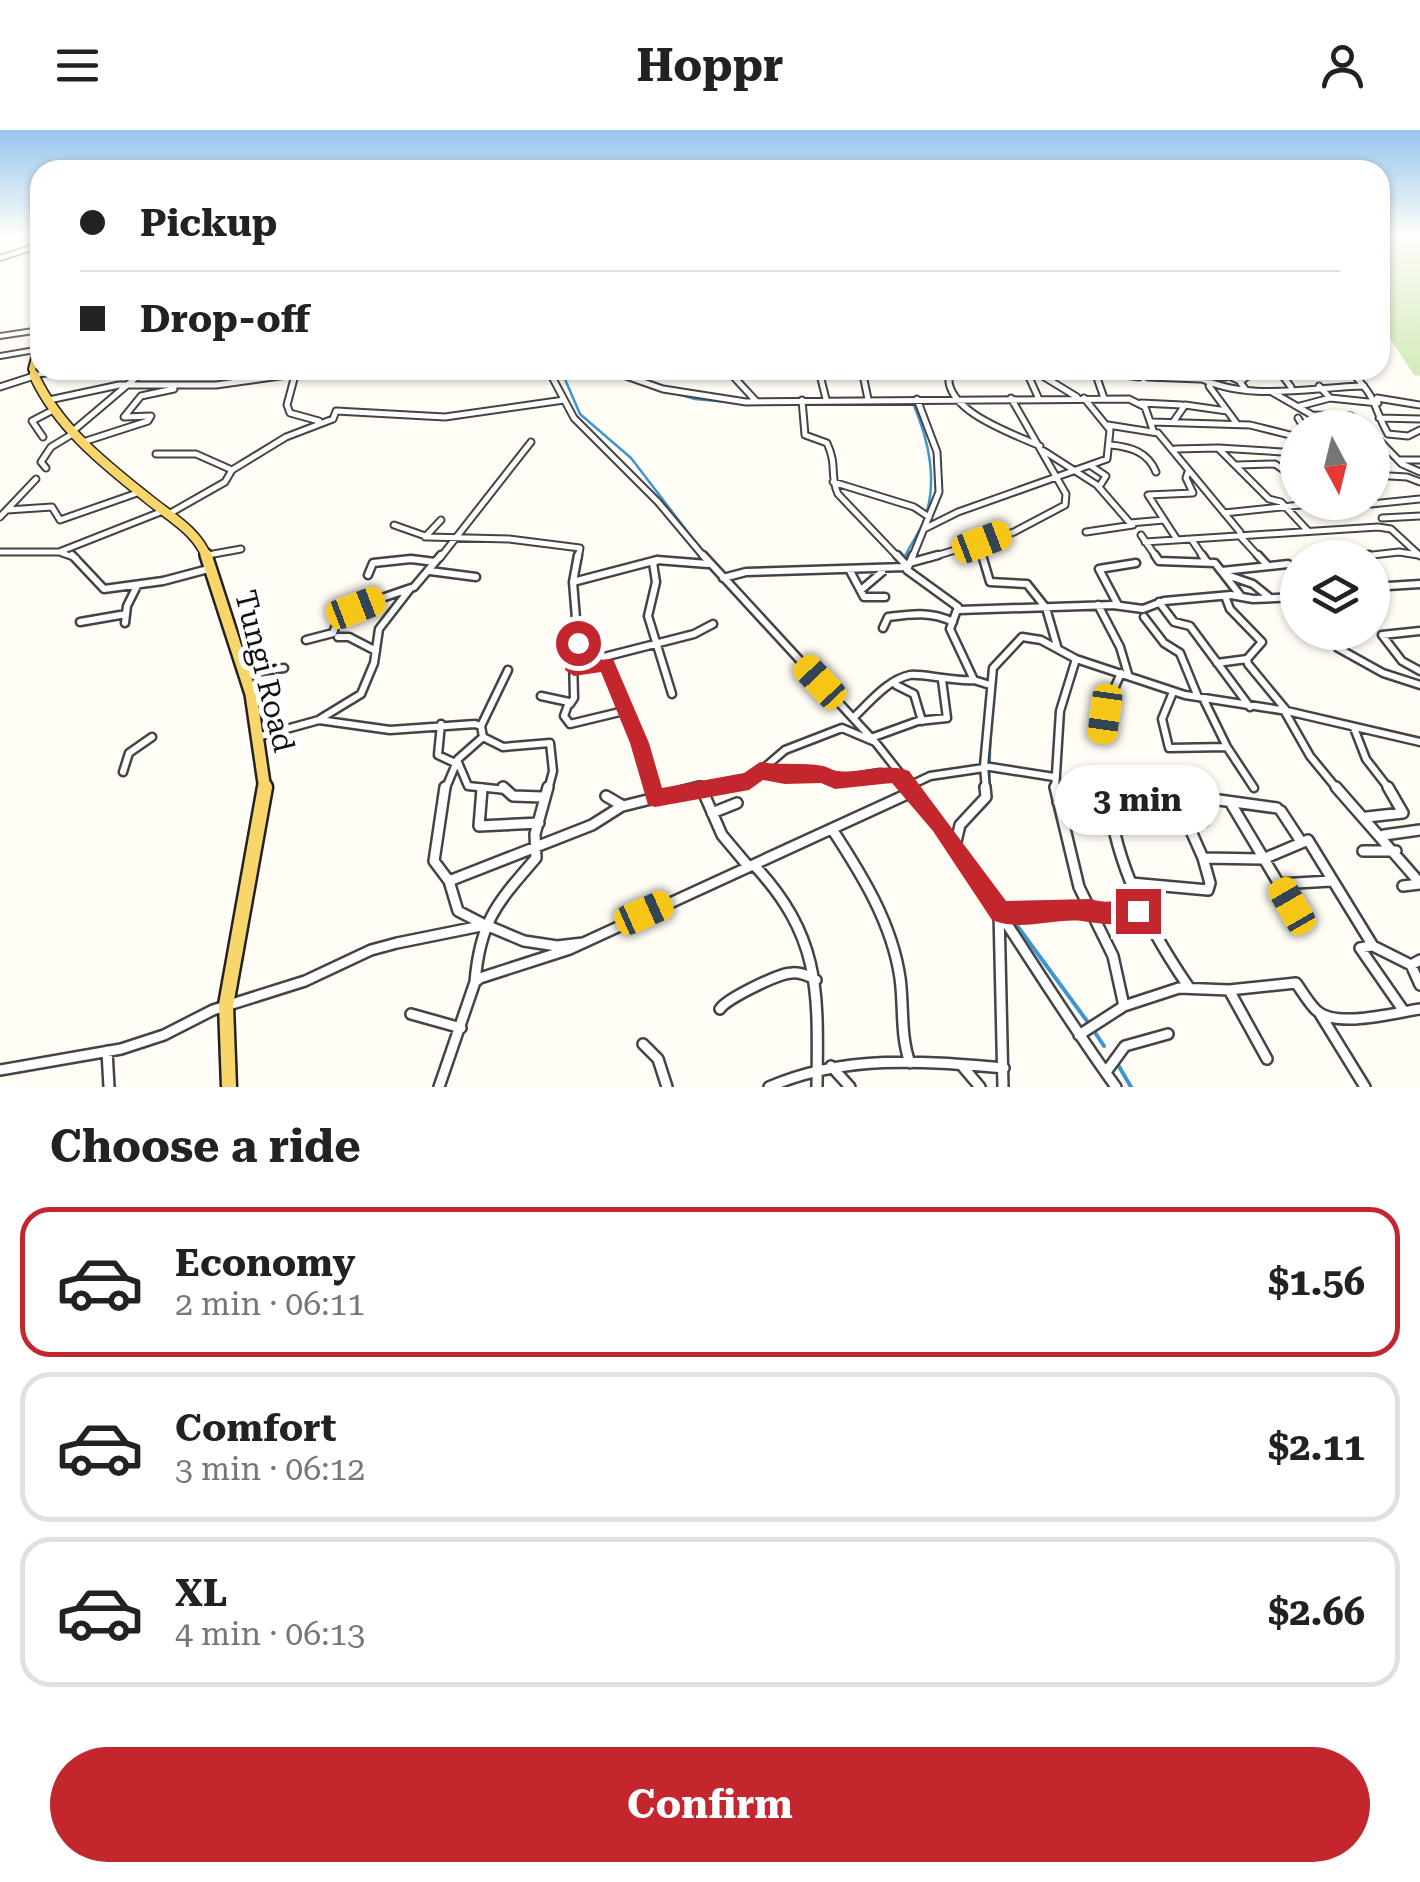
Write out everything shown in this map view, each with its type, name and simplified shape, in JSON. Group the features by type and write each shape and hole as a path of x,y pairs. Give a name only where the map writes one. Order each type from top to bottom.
{"main road":[{"name":"Tungi Road","path":"36,380 77,435 194,535 213,568 244,673 261,736 266,779 264,815 226,1005 228,1087"}],"street":[{"path":"0,336 30,332"},
{"path":"0,356 30,347"},
{"path":"0,387 30,377"},
{"path":"46,468 40,462 45,453 77,435 135,380"},
{"path":"77,435 148,422 151,416 124,416 141,396 238,380"},
{"path":"294,380 287,404 290,414 325,422"},
{"path":"554,380 574,418 617,466 658,502 712,566 874,740 955,846 1051,998 1116,1087"},
{"path":"641,380 674,392 757,402 1104,398 1172,402 1227,411"},
{"path":"737,380 757,402"},
{"path":"821,380 826,399"},
{"path":"864,380 868,398"},
{"path":"948,380 954,398 1099,487 1119,514 1134,524"},
{"path":"1032,380 1038,398"},
{"path":"926,528 958,512 1108,457 1108,426 1081,398 1053,380"},
{"path":"1098,380 1104,398"},
{"path":"1202,380 1238,425"},
{"path":"1203,380 1231,390 1271,392 1291,387 1364,386"},
{"path":"1217,386 1224,380"},
{"path":"1286,380 1291,387"},
{"path":"1358,380 1377,401 1378,410"},
{"path":"1240,381 1248,391"},
{"path":"1318,386 1330,398"},
{"path":"1306,387 1320,398"},
{"path":"43,437 34,430 32,421 53,404 96,388 178,388"},
{"path":"1271,392 1305,410"},
{"path":"907,565 939,492 939,467 930,427 917,398"},
{"path":"573,582 602,571 658,560 738,573 883,570 979,544 1059,511 1067,498 1010,398"},
{"path":"1300,406 1320,398 1420,405"},
{"path":"58,552 165,513 226,482 232,470 286,437 333,418 336,411 445,417 564,400"},
{"path":"802,400 805,435 826,441 835,458 832,482 846,503 914,577 959,610 1098,605 1143,609 1158,602 1225,596 1280,598"},
{"path":"1140,402 1152,426 1268,566"},
{"path":"1174,422 1182,406"},
{"path":"1390,418 1420,419"},
{"path":"1108,426 1174,422 1238,425 1280,433"},
{"path":"1390,434 1406,436 1420,430"},
{"path":"261,736 319,720 362,694 377,651 379,629 531,442"},
{"path":"1110,444 1137,448 1154,464 1156,472"},
{"path":"1218,448 1268,499 1280,502"},
{"path":"1174,450 1280,452"},
{"path":"1390,452 1420,472"},
{"path":"156,454 190,453 221,460 232,470"},
{"path":"1398,460 1420,460"},
{"path":"1236,466 1275,464 1280,468"},
{"path":"1090,466 1106,476 1099,487"},
{"path":"1177,539 1148,495 1193,493 1186,478 1188,472"},
{"path":"1390,476 1407,476 1420,482"},
{"path":"0,517 36,480"},
{"path":"832,482 931,514"},
{"path":"7,510 52,506 58,520 62,520 140,492"},
{"path":"1390,502 1420,499"},
{"path":"1407,502 1420,515"},
{"path":"1222,513 1280,509"},
{"path":"1390,517 1420,515"},
{"path":"425,536 441,520"},
{"path":"1086,532 1164,520"},
{"path":"1298,520 1308,531"},
{"path":"1384,520 1420,556"},
{"path":"394,525 452,540 509,539 580,548 573,582 578,640 574,698 564,716 570,724 624,711"},
{"path":"1241,596 1216,564 1159,561 1143,539 1392,529"},
{"path":"1192,540 1207,562"},
{"path":"979,544 990,582 1028,584 1046,608 1057,647"},
{"path":"206,555 241,549"},
{"path":"0,552 58,552 74,556 104,589 213,568"},
{"path":"1390,553 1420,556"},
{"path":"368,576 373,563 411,559 436,562"},
{"path":"658,560 653,564 656,585 648,613 672,694"},
{"path":"1118,605 1099,569 1136,563"},
{"path":"1222,572 1280,565"},
{"path":"850,570 866,597 884,597"},
{"path":"860,590 883,570"},
{"path":"430,571 476,577"},
{"path":"1222,572 1253,584 1270,598"},
{"path":"723,578 738,573"},
{"path":"1390,586 1420,584"},
{"path":"80,622 125,619 138,585"},
{"path":"306,640 333,634 342,612 411,587"},
{"path":"1216,663 1247,659 1262,642 1228,606 1225,596"},
{"path":"1158,602 1174,622 1190,626 1250,706"},
{"path":"1098,605 1120,647 1125,674 1108,705 1101,738"},
{"path":"959,610 950,629 974,680"},
{"path":"883,628 886,618 910,614 934,614 953,622"},
{"path":"1144,617 1164,644 1180,652 1201,699 1254,788"},
{"path":"655,798 639,743 604,656 696,633 713,624"},
{"path":"1420,631 1382,634 1402,660 1420,672"},
{"path":"338,637 353,639 377,651"},
{"path":"955,846 960,824 986,797 984,767 993,668 1020,638 1041,640 1076,659 1173,692 1286,711 1420,742"},
{"path":"1342,650 1384,673 1420,685"},
{"path":"1076,659 1062,703 1054,777 1057,802 1070,857 1118,970 1124,1006"},
{"path":"1247,659 1286,711 1295,738 1384,835 1420,884 1403,886"},
{"path":"574,670 607,664"},
{"path":"244,673 284,668"},
{"path":"483,737 480,726 508,670"},
{"path":"854,718 882,688 912,674 942,680 974,680 990,686"},
{"path":"439,1087 475,982 478,947 486,925 501,894 548,840 596,824 622,806 701,787 749,781 785,750 842,728 874,740 922,721 947,718 942,680"},
{"path":"895,684 914,694 922,721"},
{"path":"1173,692 1164,702 1162,712 1168,746 1228,747"},
{"path":"540,696 570,704"},
{"path":"319,720 390,730 441,724 480,726"},
{"path":"441,724 438,755 442,760 462,765 466,784 502,788 512,796 542,797"},
{"path":"1354,727 1366,760 1404,809 1403,814 1366,818"},
{"path":"123,772 129,752 152,737"},
{"path":"536,851 542,797 553,771 552,745 547,742 503,746 483,737 468,744 456,761 440,813 434,862 449,881 457,909 511,938 557,946 583,944"},
{"path":"880,773 885,754"},
{"path":"475,982 583,944 832,828 912,789 930,776 984,767 1054,777"},
{"path":"760,770 785,776 822,774 835,780 880,773 902,777"},
{"path":"1145,777 1108,778 1109,796 1142,910 1189,987"},
{"path":"701,787 722,835 796,918 818,980 817,1087"},
{"path":"482,788 479,826 539,822"},
{"path":"606,796 622,806"},
{"path":"1057,802 1088,806 1109,796"},
{"path":"1230,802 1292,906"},
{"path":"1202,803 1230,802 1279,809 1300,840 1312,844 1372,946"},
{"path":"712,813 737,803"},
{"path":"1132,883 1208,890 1210,883 1190,831 1194,822 1204,822"},
{"path":"832,828 869,885 894,951 901,990 902,1043 910,1063"},
{"path":"1384,835 1420,831"},
{"path":"1202,858 1264,859 1281,854 1300,840"},
{"path":"449,881 536,851"},
{"path":"1363,851 1397,851"},
{"path":"1279,884 1331,881"},
{"path":"999,911 1036,914 1142,910"},
{"path":"999,911 1003,1087"},
{"path":"0,1070 164,1035 226,1005 306,981 371,950 486,925"},
{"path":"1414,1008 1360,948 1372,946 1415,963 1420,986"},
{"path":"720,1009 726,999 784,972 793,970 818,980"},
{"path":"1079,1035 1124,1006 1189,987 1229,990 1296,983 1320,1013 1365,1087"},
{"path":"1229,990 1267,1059"},
{"path":"1320,1013 1334,1019 1364,1018 1414,1008"},
{"path":"410,1014 461,1028"},
{"path":"1106,1072 1123,1046 1136,1039 1168,1034"},
{"path":"644,1044 658,1059 668,1087"},
{"path":"107,1050 109,1087"},
{"path":"770,1087 817,1066 910,1063 1004,1068"},
{"path":"831,1066 850,1087"},
{"path":"962,1067 980,1087"}],"green space":[{"path":"1390,280 1420,280 1420,376 1414,375 1390,338"}],"waterway":[{"path":"565,380 580,414 631,458 703,552"},
{"path":"636,382 695,399 740,403"},
{"path":"904,559 928,508 931,477 924,432 913,403"},
{"path":"903,571 929,589"},
{"path":"787,642 812,669"},
{"path":"838,697 853,713"},
{"path":"989,790 991,714"},
{"path":"858,719 869,731"},
{"path":"885,749 911,781"},
{"path":"968,823 987,803"},
{"path":"995,897 1005,910"},
{"path":"1010,916 1087,1021"},
{"path":"1094,1031 1104,1046"},
{"path":"1117,1063 1131,1087"}],"route":[{"path":"578,643 574,670 607,664 639,743 655,798 749,781 760,770 785,776 822,774 835,780 892,774 902,777 940,824 1000,912 1058,914 1091,910 1095,915 1138,911"}]}
